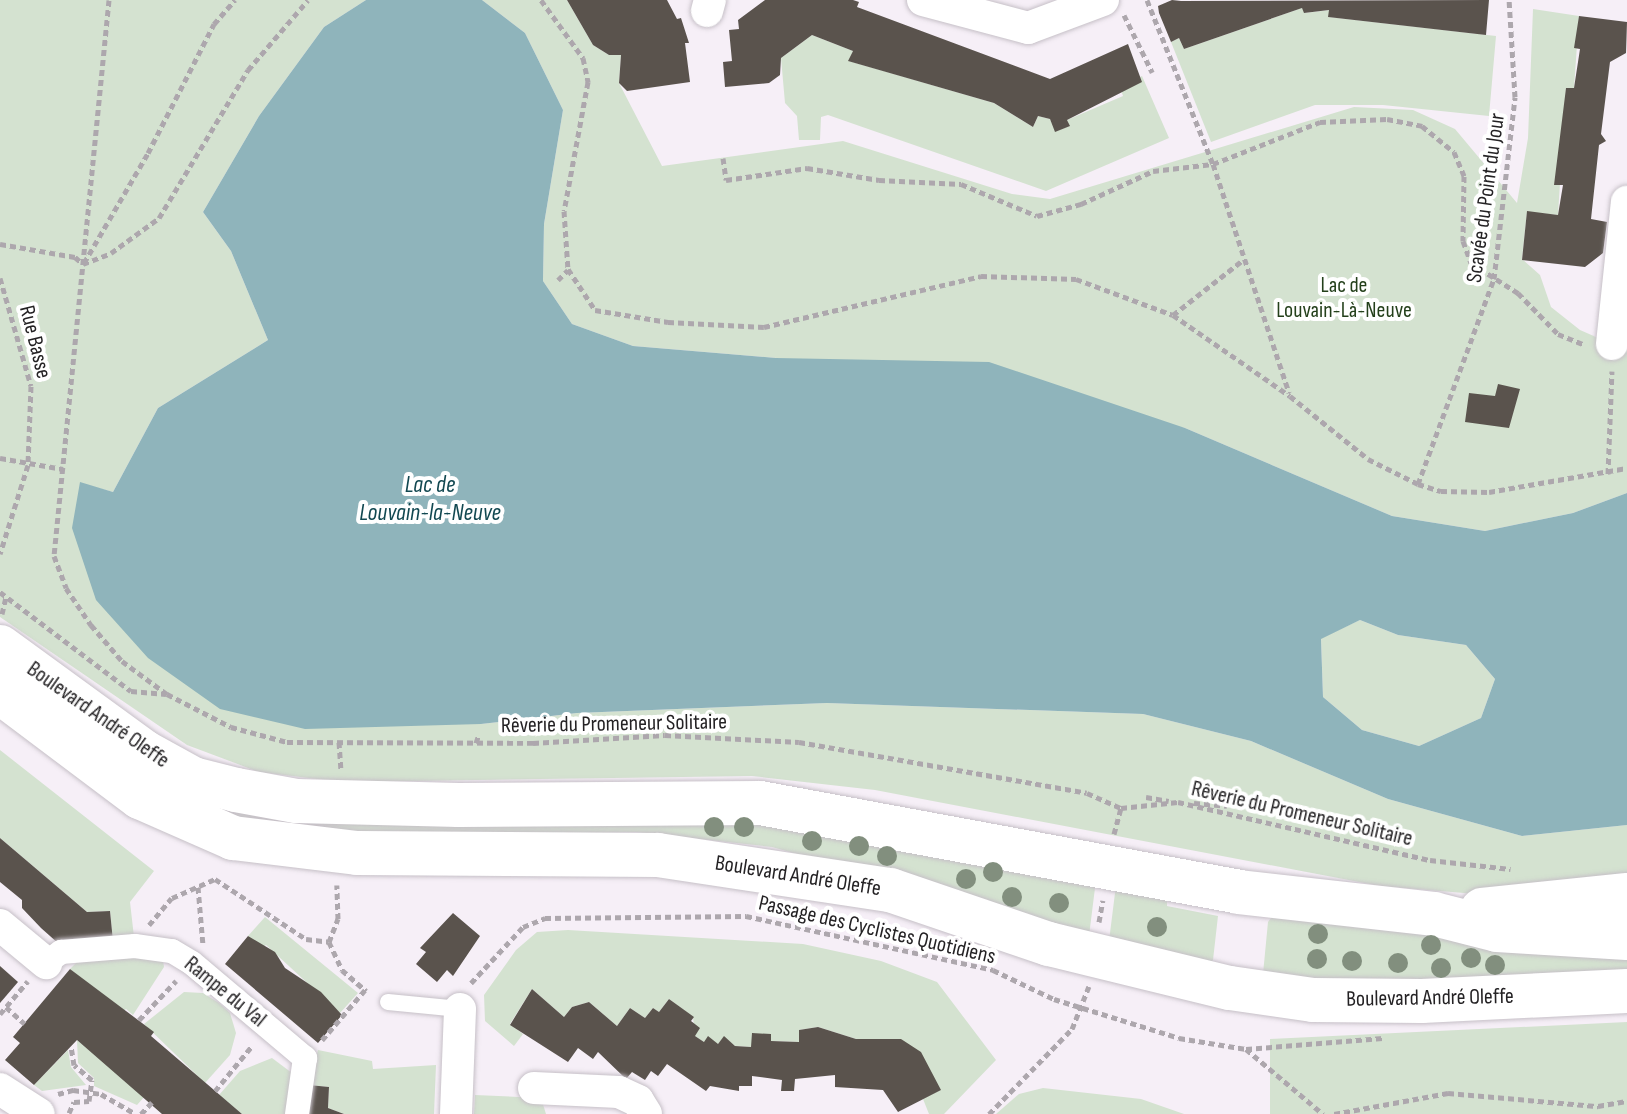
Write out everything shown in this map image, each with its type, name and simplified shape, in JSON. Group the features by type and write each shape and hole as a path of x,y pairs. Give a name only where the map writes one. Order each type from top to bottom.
{"main road":[{"name":"Boulevard André Oleffe","path":"0,647 144,752 193,779 251,793 296,801 459,805 760,803 1239,892 1434,914"},
{"name":"Boulevard André Oleffe","path":"0,692 140,797 233,838 357,853 658,855 890,890 1049,944 1230,988 1313,1000 1422,1001 1627,991"},
{"path":"1434,914 1627,895"},
{"path":"1434,914 1497,930 1627,938"}],"street":[{"path":"923,0 1028,28 1103,0"},
{"path":"1601,345 1627,202"},
{"path":"0,925 42,967"},
{"name":"Rampe du Val","path":"42,967 61,952 135,946 172,951 192,963 305,1058"},
{"path":"456,1114 460,1009"},
{"path":"297,1114 305,1058"},
{"path":"534,1088 619,1092 638,1101 646,1114"},
{"path":"0,1089 48,1112"}],"lane":[{"path":"388,1002 460,1009"}],"path":[{"name":"Rêverie du Promeneur Solitaire","path":"109,0 54,556 66,588 122,661 167,694 231,727 287,742 476,743 665,735 799,742 1059,787 1121,808 1178,802 1430,860 1521,870"},
{"path":"83,264 148,153 214,24 235,0"},
{"path":"83,264 111,253 159,218 248,70 308,0"},
{"path":"541,0 583,58 588,82 564,211 568,269 595,310 668,322 764,327 798,323 981,276 1076,279 1173,315 1290,396 1368,459 1418,484 1441,491 1489,492 1608,474 1627,468"},
{"path":"1116,0 1152,72"},
{"path":"1147,0 1213,164 1290,396"},
{"name":"Scavée du Point du Jour","path":"1418,484 1494,279 1515,97 1509,0"},
{"path":"723,158 726,180 807,168 879,180 961,184 1037,216 1081,204 1153,171 1213,164 1320,122 1375,118 1422,126 1454,152 1464,176 1463,241 1471,263 1518,293 1558,334 1601,345"},
{"path":"0,244 75,257 83,264"},
{"path":"1173,315 1243,260"},
{"path":"558,280 568,269"},
{"name":"Rue Basse","path":"0,278 31,386 28,465 0,554"},
{"path":"1608,474 1611,402"},
{"path":"0,458 63,469"},
{"path":"3,594 131,691 167,694"},
{"path":"0,621 3,594"},
{"path":"476,743 479,734"},
{"path":"339,742 342,782"},
{"path":"1146,797 1227,806"},
{"path":"1113,841 1121,808"},
{"path":"337,876 338,919 329,942 342,970 365,990 388,1002"},
{"path":"135,946 172,898 215,879 306,939 329,942"},
{"path":"139,1020 192,963 206,937 198,887"},
{"path":"1096,936 1106,888"},
{"name":"Passage des Cyclistes Quotidiens","path":"460,1009 461,995 496,953 523,927 545,918 746,916 993,970 1054,999 1085,1007 1072,1029 989,1114"},
{"path":"0,1014 42,967"},
{"path":"305,1058 365,990"},
{"path":"6,1007 25,1024"},
{"path":"215,1091 268,1027"},
{"path":"71,1046 74,1065 92,1080 90,1093 89,1101 74,1102 48,1112 49,1097 73,1090 90,1093 120,1101 135,1114"},
{"path":"1246,1049 1323,1114"},
{"path":"1334,1114 1448,1093 1598,1106 1627,1101"},
{"path":"141,1114 152,1102"}],"green space":[{"path":"0,0 366,0 324,27 259,116 203,212 231,251 268,340 158,408 113,492 80,483 481,724 577,713 827,703 1143,714 1251,741 1388,799 1522,836 1627,825 1627,887 1476,894 1380,886 875,790 752,776 342,782 259,772 187,745 0,617"},
{"name":"Lac de Louvain-Là-Neuve","path":"482,0 567,0 593,45 609,55 621,55 619,83 662,166 843,141 1012,194 1050,199 1354,107 1413,110 1455,129 1517,203 1528,138 1533,9 1579,16 1574,88 1566,88 1558,215 1527,212 1522,259 1540,275 1551,307 1580,330 1612,344 1627,341 1627,493 1573,513 1485,531 1392,516 1185,428 776,358 633,346 572,324 543,281 544,224 563,110 525,33"},
{"path":"1302,8 1305,13 1329,10 1329,17 1496,36 1489,116 1383,105 1315,105 1211,142 1171,42 1179,38 1184,49"},
{"path":"812,35 853,51 849,61 994,103 1033,127 1038,116 1050,119 1056,131 1069,126 1067,120 1123,96 1120,87 1142,76 1169,138 1046,191 828,115 821,117 820,140 799,140 797,116 785,103 781,58"},
{"path":"1360,620 1398,635 1466,645 1495,679 1481,718 1419,746 1362,730 1323,697 1321,638"},
{"path":"0,750 154,871 130,902 134,937 113,941 110,911 87,912 0,838"},
{"path":"171,785 791,827 1096,880 1089,936 772,847 636,832 398,838 251,824"},
{"path":"1116,885 1167,893 1167,906 1218,916 1213,960 1208,966 1109,941"},
{"path":"1275,913 1627,949 1627,971 1317,983 1263,974 1268,922"},
{"path":"265,917 358,993 340,1013 266,945 261,948 248,936"},
{"path":"568,930 803,944 881,961 937,982 996,1060 944,1114 929,1114 923,1099 940,1090 901,1039 856,1039 818,1027 799,1030 799,1042 771,1041 771,1034 751,1047 735,1046 724,1037 718,1044 704,1042 695,1036 693,1017 669,999 659,1012 653,1008 645,1018 630,1008 617,1026 589,1002 572,1007 564,1017 532,989 510,1024 523,1034 514,1046 485,1021 484,995 516,950 537,932"},
{"path":"145,956 163,960 164,967 133,1015 126,1009 122,1012 70,969 78,961"},
{"path":"184,992 203,993 219,1003 230,1013 236,1033 230,1055 205,1083 144,1024"},
{"path":"1627,1022 1627,1114 1270,1114 1270,1039"},
{"path":"77,1040 145,1096 137,1105 94,1086 94,1078 78,1063"},
{"path":"68,1050 71,1067 86,1085 42,1091 34,1085"},
{"path":"318,1050 372,1061 373,1069 436,1065 434,1114 344,1114 328,1108 329,1087 309,1085"},
{"path":"272,1058 292,1073 288,1114 242,1114 219,1095 240,1071"},
{"path":"1043,1088 1141,1099 1184,1114 996,1114 1019,1094"},
{"path":"475,1095 541,1098 546,1114 474,1114"}],"water":[{"name":"Lac de Louvain-la-Neuve","path":"366,0 482,0 525,33 563,110 544,224 543,281 572,324 633,346 776,358 989,362 1185,428 1392,516 1485,531 1573,513 1627,493 1627,825 1522,836 1388,799 1251,741 1143,714 827,703 577,713 481,724 305,729 220,709 148,658 96,600 72,528 80,482 113,492 158,408 268,340 231,251 203,212 259,116 324,27","holes":["1360,620 1398,635 1466,645 1495,679 1481,718 1419,746 1362,730 1323,697 1321,639"]}],"building":[{"path":"567,0 667,0 677,19 681,18 689,43 685,43 690,82 627,91 619,83 621,55 609,55 593,45"},
{"path":"765,0 853,0 859,2 857,7 1050,79 1128,44 1142,82 1067,120 1070,126 1055,132 1050,119 1038,116 1033,127 994,103 848,61 853,51 812,35 781,58 780,75 769,83 725,87 723,62 732,61 729,30 739,29 738,20"},
{"path":"1172,0 1489,0 1486,35 1328,17 1329,10 1304,13 1302,8 1184,49 1179,38 1171,42 1159,13 1158,6"},
{"path":"1579,16 1627,22 1626,53 1610,62 1601,134 1606,141 1599,145 1591,219 1607,222 1603,253 1585,267 1522,260 1527,211 1558,215 1563,185 1554,185 1566,88 1574,88 1580,49 1574,48"},
{"path":"1498,384 1520,389 1509,428 1465,422 1469,393 1495,396"},
{"path":"0,838 87,912 110,911 113,941 59,944 41,928 22,908 22,900 0,882"},
{"path":"453,913 480,936 453,976 447,970 437,982 416,964 426,952 420,948"},
{"path":"248,936 275,952 285,968 321,992 342,1015 318,1043 225,964"},
{"path":"0,966 18,982 0,1003"},
{"path":"70,969 154,1032 151,1036 242,1114 162,1114 77,1040 34,1085 5,1060 20,1043 13,1037"},
{"path":"532,989 564,1017 572,1007 589,1002 617,1026 630,1008 645,1018 653,1008 659,1012 669,999 694,1017 691,1021 700,1028 695,1036 704,1042 708,1036 718,1044 724,1036 735,1046 751,1047 752,1033 771,1034 771,1041 799,1042 799,1030 818,1027 856,1039 901,1039 921,1052 941,1090 898,1112 883,1090 835,1087 835,1075 795,1079 794,1091 781,1091 782,1080 752,1076 752,1086 739,1086 739,1091 710,1086 706,1091 667,1064 658,1076 651,1071 645,1080 632,1072 626,1079 598,1052 593,1059 578,1048 568,1062 510,1025"},
{"path":"309,1085 329,1087 328,1108 344,1114 307,1114"}]}
